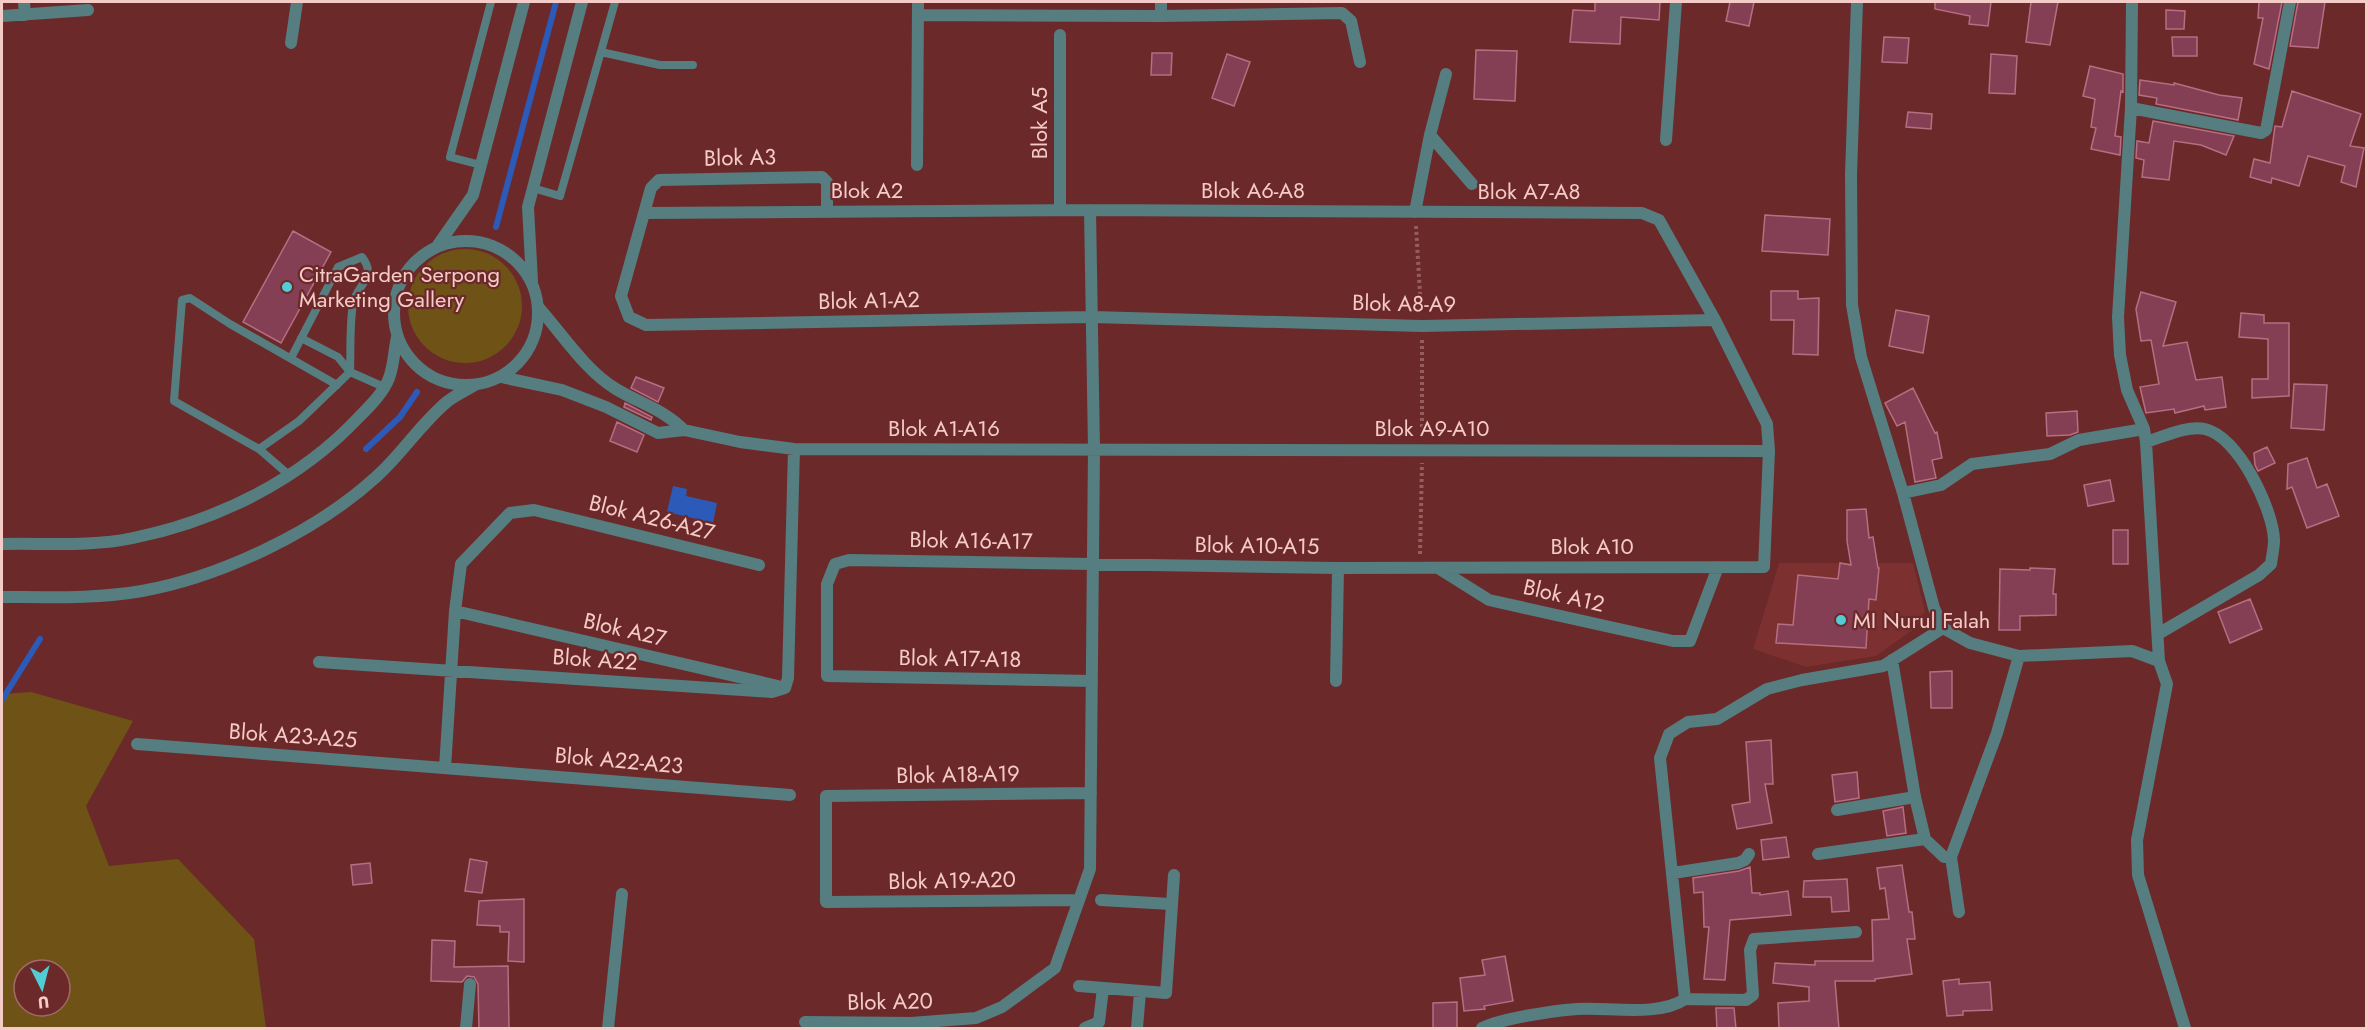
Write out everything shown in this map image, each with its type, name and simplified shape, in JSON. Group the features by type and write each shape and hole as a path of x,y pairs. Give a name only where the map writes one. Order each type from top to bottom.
{"street":[{"path":"24,2 26,15"},
{"path":"291,42 297,2"},
{"path":"475,385 450,384 427,375 409,359 397,337 392,310 399,283 415,261 438,245 473,195 524,2"},
{"path":"2,597 80,597 142,591 200,575 269,549 319,520 376,478 448,401 475,385 501,377 523,359 536,335 539,308 532,281 528,207 582,2"},
{"path":"917,165 918,2"},
{"path":"1161,2 1161,16"},
{"path":"1666,141 1676,2"},
{"path":"1857,2 1851,174 1852,305 1862,357 1903,493 1934,608 1943,628 1970,643 2019,656 2132,651 2159,661"},
{"path":"2132,2 2131,108 2118,317 2120,355 2127,390 2144,429 2146,442 2159,661 2167,684 2137,840 2137,858 2138,875 2185,1029"},
{"path":"2131,108 2261,133 2266,130 2290,2"},
{"path":"2,16 88,10"},
{"path":"918,15 1161,16 1342,13 1351,21 1360,62"},
{"name":"Blok A5","path":"1060,35 1060,210"},
{"path":"1415,212 1430,135 1446,74"},
{"path":"1430,135 1472,184"},
{"name":"Blok A3","path":"644,213 651,188 659,180 822,177 828,182 827,211"},
{"name":"Blok A2","path":"644,213 1090,210"},
{"name":"Blok A6-A8","path":"1090,210 1415,212"},
{"name":"Blok A20","path":"805,1023 911,1026 976,1018 1002,1007 1055,968 1090,869 1094,449 1090,210"},
{"name":"Blok A7-A8","path":"1415,212 1642,213 1659,220 1715,320"},
{"name":"Blok A1-A2","path":"644,213 621,296 629,316 646,325 1092,317"},
{"path":"438,245 465,240 492,244 516,259 532,281"},
{"path":"539,308 596,374 616,389 670,416 684,430"},
{"name":"Blok A8-A9","path":"1092,317 1422,326 1715,320"},
{"path":"1715,320 1767,424 1769,451"},
{"path":"2,544 77,543 132,538 183,524 245,500 290,475 340,438 384,387 389,378 397,337"},
{"path":"501,377 562,390 606,407 658,433 684,430"},
{"path":"606,407 616,389"},
{"path":"1903,493 1941,485 1972,464 2050,454 2079,440 2144,429"},
{"path":"2146,442 2191,429 2206,429 2224,439 2256,483 2267,508 2274,539 2271,564 2259,575 2158,634"},
{"name":"Blok A1-A16","path":"684,430 740,442 794,448 1094,449"},
{"path":"784,688 788,678 794,448"},
{"name":"Blok A9-A10","path":"1094,449 1769,451"},
{"name":"Blok A10","path":"1420,567 1764,567 1769,451"},
{"name":"Blok A26-A27","path":"455,611 461,564 510,513 534,510 759,565"},
{"name":"Blok A16-A17","path":"827,676 827,584 835,564 849,560 1092,562"},
{"name":"Blok A10-A15","path":"1092,562 1338,568 1420,567"},
{"name":"Blok A12","path":"1437,568 1489,600 1673,641 1690,640 1718,567"},
{"path":"1336,681 1338,568"},
{"path":"445,768 455,611"},
{"name":"Blok A27","path":"455,611 784,688"},
{"path":"1685,999 1660,758 1669,734 1688,722 1718,719 1767,689 1802,680 1883,666 1943,628"},
{"path":"1959,912 1951,857 1997,733 2019,656"},
{"path":"1892,660 1915,798 1925,839 1944,857 1951,857"},
{"name":"Blok A22","path":"319,662 772,692 784,688"},
{"name":"Blok A17-A18","path":"827,676 1092,681"},
{"name":"Blok A23-A25","path":"137,744 445,768"},
{"name":"Blok A22-A23","path":"445,768 790,795"},
{"name":"Blok A18-A19","path":"826,902 826,796 1091,793"},
{"path":"1837,810 1915,798"},
{"path":"1818,854 1925,839"},
{"path":"1673,873 1738,863 1745,860 1749,854"},
{"path":"1079,986 1166,993 1174,875"},
{"path":"608,1029 622,894"},
{"name":"Blok A19-A20","path":"826,902 1078,900"},
{"path":"1101,900 1171,904"},
{"path":"1482,1029 1511,1020 1576,1009 1661,1009 1677,1005 1685,999 1746,1000 1753,995 1750,950 1754,939 1856,932"},
{"path":"466,1029 470,984"},
{"path":"1085,1029 1099,1022 1103,988"},
{"path":"1137,1029 1140,992"}],"lane":[{"path":"480,165 450,157 491,2"},
{"path":"533,188 560,196 615,2"},
{"path":"601,51 660,65 693,65"},
{"path":"259,449 299,421 350,372 352,315 355,299 368,275 369,266 362,257 338,267 291,358"},
{"path":"290,475 259,449 174,400 182,300 190,298 230,324 337,385"},
{"path":"301,338 338,357 350,372 384,387"}],"path":[{"path":"1415,212 1422,326 1420,567"}],"shaded area":[{"path":"465,249 487,253 506,265 518,284 522,306 518,328 506,347 487,359 465,363 443,359 424,347 412,328 408,306 412,284 424,265 443,253"},
{"name":"MI Nurul Falah","path":"1779,563 1913,563 1925,611 1914,629 1876,656 1806,667 1753,649"},
{"path":"31,692 133,721 86,806 109,866 178,859 254,939 266,1028 2,1028 2,694"}],"water":[{"path":"673,486 687,489 686,496 717,503 713,523 667,512"}],"building":[{"path":"1595,2 1660,2 1659,20 1621,17 1620,44 1570,42 1573,10 1595,11"},
{"path":"1730,2 1754,2 1749,26 1726,21"},
{"path":"1935,2 1991,2 1988,26 1969,24 1970,16 1935,9"},
{"path":"2031,2 2058,2 2050,45 2026,42"},
{"path":"2259,2 2282,2 2269,69 2254,64 2263,18 2258,18"},
{"path":"2298,2 2325,2 2318,48 2290,46"},
{"path":"2166,10 2185,11 2184,29 2166,29"},
{"path":"1884,37 1909,38 1907,63 1882,62"},
{"path":"2172,37 2197,37 2197,56 2173,56"},
{"path":"1476,50 1517,51 1515,101 1474,99"},
{"path":"1152,53 1172,53 1171,75 1151,75"},
{"path":"1227,54 1250,62 1234,106 1212,98"},
{"path":"1991,54 2017,56 2015,94 1989,93"},
{"path":"2090,66 2123,74 2123,92 2121,91 2115,136 2121,137 2120,155 2091,149 2096,128 2091,127 2095,99 2083,96"},
{"path":"2140,80 2174,85 2174,83 2219,95 2242,98 2238,120 2156,104 2157,98 2139,95"},
{"path":"2292,91 2361,114 2350,146 2364,148 2356,187 2341,182 2345,166 2308,156 2299,186 2272,178 2271,183 2250,177 2254,159 2270,163 2275,126 2282,127"},
{"path":"1908,112 1932,114 1931,129 1906,127"},
{"path":"2153,121 2234,136 2226,155 2201,145 2174,141 2169,180 2142,177 2144,160 2136,158 2137,141 2149,143"},
{"path":"1765,215 1830,219 1828,255 1762,251"},
{"name":"CitraGarden Serpong Marketing Gallery","path":"293,231 331,252 281,343 243,322"},
{"path":"1771,291 1798,291 1798,299 1819,298 1818,355 1793,354 1794,320 1771,320"},
{"path":"2141,292 2176,302 2163,346 2187,342 2196,380 2222,377 2226,407 2205,410 2204,406 2175,413 2174,409 2146,413 2140,387 2159,384 2151,340 2141,341 2136,309"},
{"path":"1896,310 1929,316 1923,353 1889,346"},
{"path":"2241,313 2264,315 2264,323 2289,323 2289,396 2252,398 2252,379 2268,379 2268,339 2239,337"},
{"path":"636,377 664,388 658,402 631,388"},
{"path":"2294,384 2327,385 2324,430 2291,428"},
{"path":"1913,388 1935,433 1937,432 1942,458 1932,460 1936,478 1915,482 1905,422 1897,426 1885,403"},
{"path":"625,403 652,417 651,420 624,407"},
{"path":"2077,411 2078,432 2070,435 2047,436 2046,413"},
{"path":"617,422 644,435 637,452 610,441"},
{"path":"2267,447 2275,463 2258,471 2254,453"},
{"path":"2307,458 2317,488 2327,484 2339,516 2307,528 2292,487 2287,489 2288,464"},
{"path":"2110,480 2114,501 2088,506 2084,485"},
{"path":"1866,509 1869,538 1873,537 1879,568 1876,600 1869,599 1866,648 1776,643 1778,624 1793,625 1798,575 1838,579 1840,563 1851,565 1847,541 1847,510"},
{"path":"2113,530 2128,530 2128,564 2113,564"},
{"path":"2030,568 2055,569 2053,594 2056,594 2056,615 2020,616 2020,630 1999,630 2000,569 2030,570"},
{"path":"2250,599 2262,629 2230,643 2218,612"},
{"path":"1952,671 1952,708 1931,708 1930,672"},
{"path":"1771,740 1773,784 1765,784 1772,823 1737,829 1732,805 1750,802 1746,742"},
{"path":"1857,772 1859,798 1835,802 1832,775"},
{"path":"1903,807 1906,833 1887,836 1883,811"},
{"path":"1786,837 1789,857 1763,860 1761,840"},
{"path":"470,859 487,862 482,893 465,891"},
{"path":"370,863 372,883 353,885 351,865"},
{"path":"1902,865 1915,939 1907,939 1912,974 1875,979 1875,981 1835,981 1839,1029 1779,1029 1778,1003 1809,1001 1809,987 1773,983 1775,963 1815,965 1815,961 1873,961 1872,920 1889,919 1885,888 1880,889 1877,868"},
{"path":"1750,867 1752,893 1760,893 1760,895 1788,891 1791,915 1730,920 1725,980 1704,979 1709,927 1704,927 1703,892 1694,893 1693,878 1739,871"},
{"path":"1847,879 1849,911 1832,912 1831,897 1803,897 1804,881"},
{"path":"524,899 524,962 508,961 509,932 500,932 500,926 477,925 479,901"},
{"path":"432,940 455,941 454,967 508,966 509,1029 479,1029 478,984 474,977 467,976 462,982 431,981"},
{"path":"1505,956 1513,1001 1484,1006 1485,1009 1464,1011 1460,978 1485,975 1482,960"},
{"path":"1959,979 1959,984 1990,982 1992,1010 1963,1011 1963,1015 1947,1016 1943,981"},
{"path":"1457,1002 1457,1029 1433,1029 1433,1003"},
{"path":"1716,1008 1734,1008 1736,1029 1717,1029"}],"waterway":[{"path":"496,227 556,2"},
{"path":"366,449 400,417 417,392"},
{"path":"2,700 40,639"}],"place":[{"name":"CitraGarden Serpong Marketing Gallery","path":"287,287"},
{"name":"MI Nurul Falah","path":"1841,620"}]}
